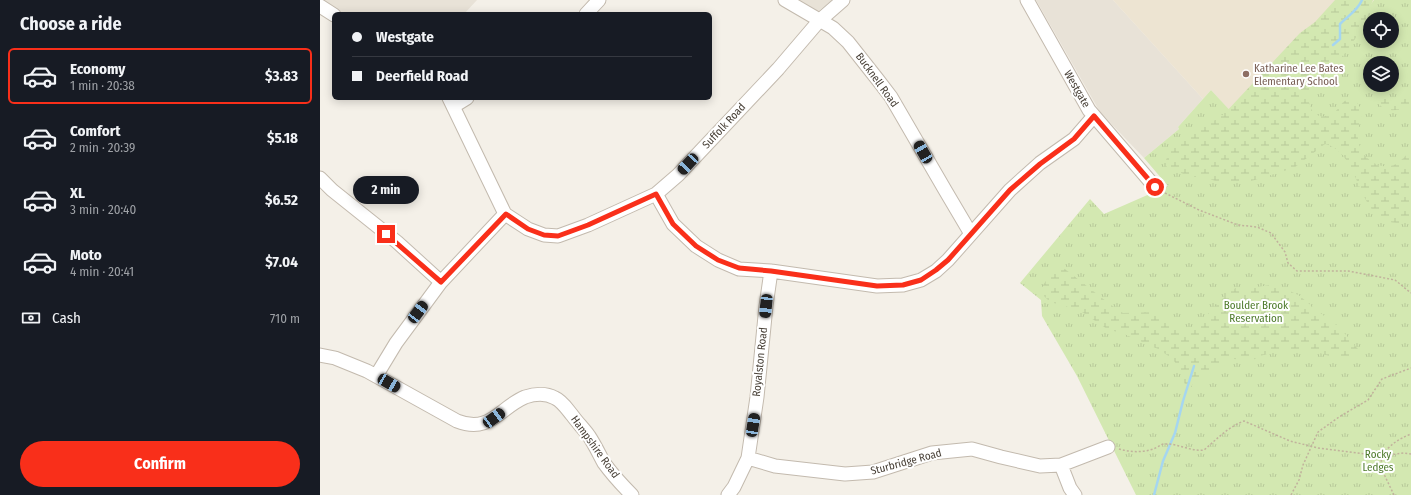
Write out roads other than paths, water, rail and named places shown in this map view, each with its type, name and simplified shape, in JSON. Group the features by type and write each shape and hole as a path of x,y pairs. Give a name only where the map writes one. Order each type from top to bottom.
{"street":[{"path":"588,12 599,0"},
{"name":"Bucknell Road","path":"785,0 833,28 848,42 891,97 944,190 972,234"},
{"name":"Suffolk Road","path":"506,214 528,229 544,235 558,236 588,225 656,194 678,175 773,75 819,21 843,0"},
{"name":"Westgate","path":"1027,0 1081,97 1094,116 1155,187"},
{"path":"320,6 332,13"},
{"path":"376,376 396,343 441,282 506,214 452,102"},
{"path":"656,194 673,224 701,249 718,260 739,268 877,286 903,285 921,280 948,260 1010,190 1040,164 1074,139 1094,116"},
{"path":"320,178 332,190 397,242 441,282"},
{"name":"Royalston Road","path":"728,495 734,487 748,458 757,397 771,271"},
{"name":"Hampshire Road","path":"320,355 341,360 376,376 457,421 471,425 487,422 526,397 538,394 546,394 553,397 562,403 589,436 607,466 632,495"},
{"name":"Sturbridge Road","path":"748,458 775,466 844,474 873,472 932,453 972,450 1040,466 1061,465 1108,447"},
{"path":"1061,465 1070,488 1075,495"}],"waterway":[{"path":"1333,45 1340,39 1340,24 1355,10 1362,0"},
{"path":"1154,495 1163,461 1175,433 1194,366"}],"place":[{"name":"Katharine Lee Bates Elementary School","path":"1246,74"}],"park label":[{"name":"Boulder Brook Reservation","path":"1256,311"},
{"name":"Rocky Ledges","path":"1378,460"}]}
